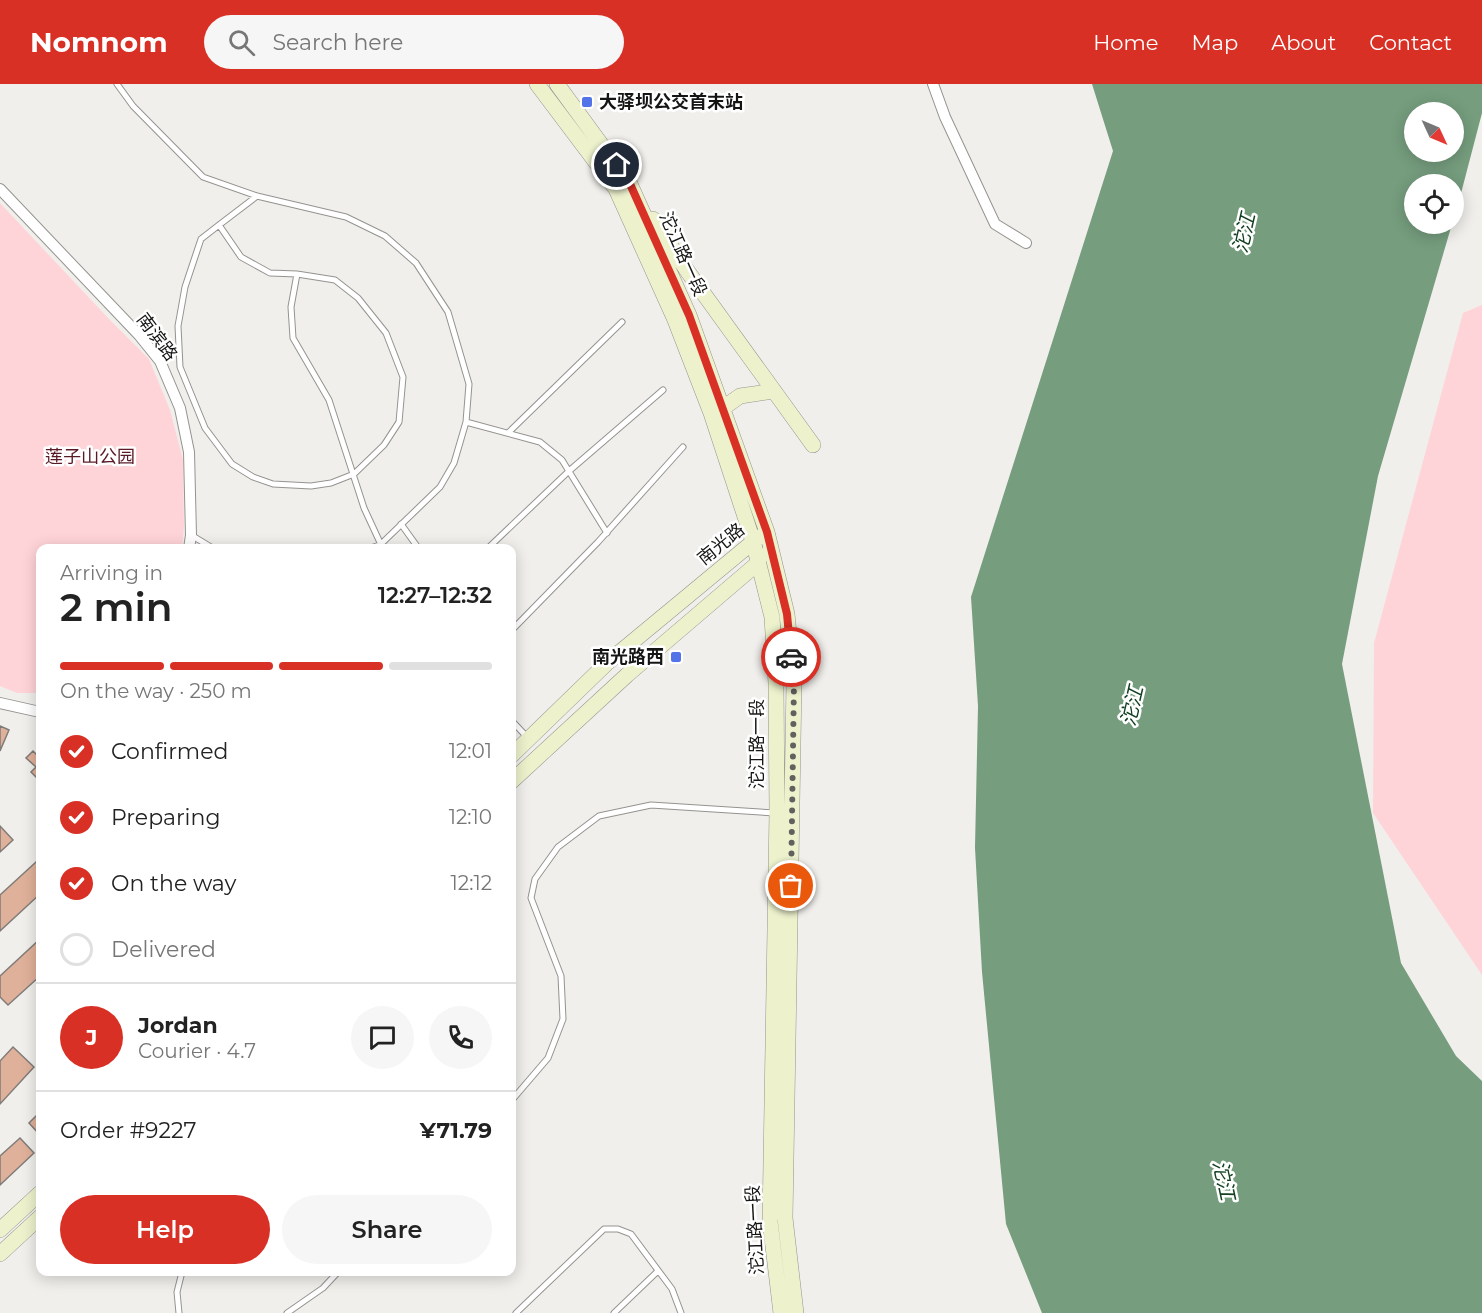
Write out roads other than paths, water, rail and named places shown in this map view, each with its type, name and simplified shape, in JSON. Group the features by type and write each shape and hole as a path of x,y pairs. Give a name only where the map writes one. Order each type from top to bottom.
{"street":[{"name":"沱江路一段","path":"537,84 623,187 711,413 753,541 772,617 776,683 777,813 770,1221 781,1313"},
{"name":"沱江路一段","path":"557,84 654,238 689,315 767,532 787,614 794,683 785,1218 796,1313"},
{"path":"933,84 945,117 995,224 1026,243"},
{"path":"623,187 688,272 813,446"},
{"name":"南滨路","path":"0,189 139,335 159,361 180,408 189,452 190,544"},
{"path":"723,408 740,396 774,391"},
{"name":"南光路","path":"516,751 608,662 753,541 767,532"},
{"name":"南光路","path":"758,563 767,532"},
{"path":"516,777 635,668 758,563"},
{"path":"0,703 36,711"},
{"path":"0,1230 36,1197"},
{"path":"0,1254 36,1221"}],"lane":[{"path":"117,84 133,106 203,177 257,196 345,217 385,236 416,263 448,312 469,384 466,422 454,463 440,487 384,544"},
{"path":"219,225 241,256 270,273 297,274 335,280 358,298 386,333 403,377 399,422 384,445 354,474 331,483 311,486 273,484 253,477 232,464 205,429 180,367 177,326 185,287 201,239 219,225 257,196"},
{"path":"297,274 291,307 294,338 329,400 364,508 380,544"},
{"path":"508,433 622,322"},
{"path":"492,544 569,471 663,390"},
{"path":"466,422 540,442 562,460 607,533"},
{"path":"516,626 607,533 684,447"},
{"path":"401,524 415,544"},
{"path":"191,535 206,544"},
{"path":"516,725 529,738"},
{"path":"516,1095 548,1058 563,1019 561,976 531,898 535,879 558,847 599,816 651,805 777,813 793,817"},
{"path":"516,1313 604,1229 618,1229 631,1234 672,1289 681,1313"},
{"path":"614,1313 658,1271"},
{"path":"179,1313 177,1292 181,1276"},
{"path":"287,1313 323,1288 334,1276"}],"water":[{"name":"沱江","path":"1092,84 1482,84 1482,113 1464,182 1464,174 1404,174 1404,234 1449,234 1378,476 1342,664 1401,963 1456,1056 1482,1081 1482,1313 1042,1313 1006,1224 982,972 975,848 978,706 971,597 1113,151"}],"place":[{"name":"大驿坝公交首末站","path":"587,102"},
{"name":"南光路西","path":"676,657"}],"park label":[{"name":"莲子山公园","path":"90,457"}]}
